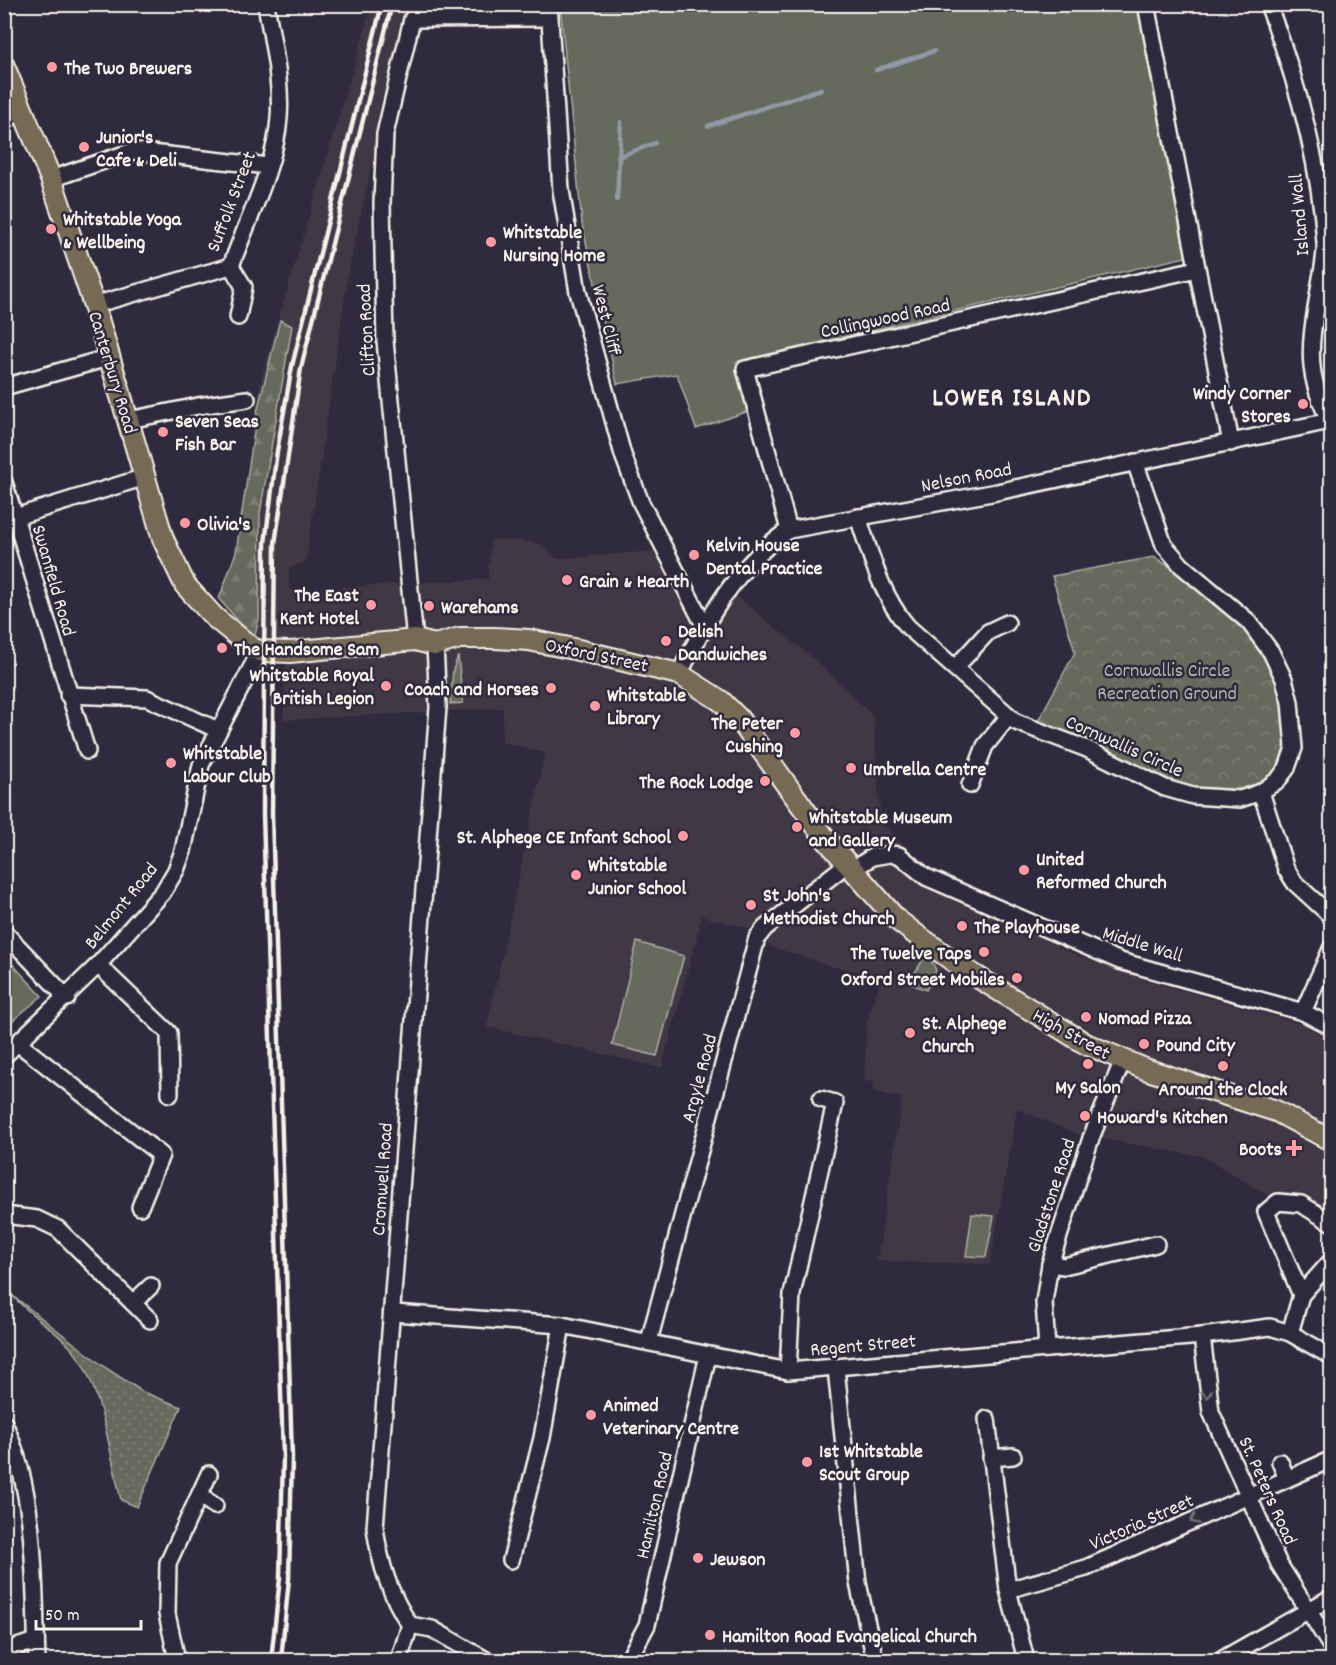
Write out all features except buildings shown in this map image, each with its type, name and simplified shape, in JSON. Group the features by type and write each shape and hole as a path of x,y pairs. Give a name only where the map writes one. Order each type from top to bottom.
{"main road":[{"name":"Canterbury Road","path":"4,66 51,179 94,305 163,539 185,585 214,617 252,648 260,651"},
{"name":"Oxford Street","path":"260,651 290,652 415,640 435,645 460,638 529,640 679,674 721,701 739,719 825,838 850,867"},
{"name":"High Street","path":"850,867 896,919 918,936 1051,1023 1123,1060 1276,1111 1332,1141"}],"street":[{"name":"Suffolk Street","path":"94,305 231,266 268,166 279,120 277,71 266,4"},
{"path":"1146,4 1231,442"},
{"name":"Island Wall","path":"1268,4 1299,95 1315,164 1329,245 1310,351 1310,371 1331,423"},
{"name":"Clifton Road","path":"415,640 385,341 382,203 385,134 412,19 549,11"},
{"name":"West Cliff","path":"549,11 553,105 561,190 584,314 623,455 641,503 704,625"},
{"path":"4,120 22,111"},
{"path":"51,179 133,151 268,166"},
{"path":"231,266 244,287 238,317"},
{"name":"Collingwood Road","path":"789,530 745,369 1197,269"},
{"path":"4,387 111,357"},
{"path":"129,420 247,399"},
{"name":"Nelson Road","path":"679,674 704,625 752,561 769,542 789,530 997,492 1331,423"},
{"name":"Cornwallis Circle","path":"858,517 886,597 894,612 1016,722 1071,742 1180,794 1240,799 1261,792 1278,780 1287,768 1294,748 1290,702 1284,679 1271,652 1249,622 1182,566 1164,545 1135,462"},
{"name":"Swanfield Road","path":"87,751 15,517 145,477"},
{"path":"5,483 15,517"},
{"path":"955,668 988,632 1007,623"},
{"name":"Cromwell Road","path":"410,1624 400,1610 386,1578 380,1561 375,1528 394,1313 438,707 435,645"},
{"name":"Belmont Road","path":"4,1056 67,998 163,892 176,870 201,765 260,651"},
{"path":"68,695 147,698 218,730"},
{"path":"970,785 985,746 1008,716"},
{"path":"1261,792 1286,869 1295,882 1332,917"},
{"name":"Middle Wall","path":"850,867 872,857 899,855 926,877 1120,961 1303,1012 1332,1027"},
{"name":"Argyle Road","path":"650,1341 757,938 765,928 850,867"},
{"path":"4,932 67,998"},
{"path":"1303,1012 1332,947"},
{"path":"98,965 169,1033 170,1094"},
{"path":"19,1044 161,1155 140,1207"},
{"name":"Gladstone Road","path":"1047,1349 1044,1302 1050,1264 1091,1138 1123,1060"},
{"path":"788,1371 792,1294 835,1103 821,1099"},
{"path":"1301,1295 1266,1212 1278,1202 1300,1204 1332,1223"},
{"path":"4,1215 37,1219 58,1229 150,1320"},
{"path":"1050,1264 1064,1266 1156,1244"},
{"path":"1290,1333 1301,1295 1332,1260"},
{"path":"134,1303 151,1286"},
{"name":"Regent Street","path":"394,1313 562,1325 650,1341 788,1371 1203,1336 1270,1326 1290,1333 1332,1357"},
{"path":"511,1560 542,1438 562,1325"},
{"name":"St. Peters Road","path":"1203,1336 1208,1402 1279,1564 1306,1611 1332,1648"},
{"name":"Hamilton Road","path":"628,1660 647,1625 708,1355"},
{"path":"836,1368 858,1583 875,1660"},
{"path":"987,1419 1008,1590 1026,1660"},
{"path":"7,1433 22,1472 29,1522 37,1660"},
{"path":"991,1458 1013,1456"},
{"name":"Victoria Street","path":"1008,1590 1086,1568 1332,1459"},
{"path":"1280,1462 1287,1479"},
{"path":"177,1660 167,1614 168,1563 209,1474"},
{"path":"200,1496 215,1506"},
{"path":"1221,1660 1332,1596"},
{"path":"399,1660 410,1624 432,1629 486,1660"},
{"path":"4,1651 36,1641"}],"shaded area":[{"path":"372,5 408,5 407,11 411,18 370,172 348,275 306,561 289,569 289,590 488,579 491,539 539,543 557,559 654,551 717,616 732,593 813,658 873,716 881,823 951,889 1066,951 1145,980 1305,1025 1331,1040 1331,1234 1204,1157 1080,1135 1017,1109 990,1264 877,1261 902,1098 872,1091 875,1082 864,1081 867,1020 882,976 830,966 772,947 752,929 702,916 662,1068 487,1027 545,753 502,742 503,708 283,720 287,641 254,639 219,599 236,552 260,385 266,361"}],"green space":[{"path":"560,5 1137,5 1190,256 736,362 749,411 696,429 677,374 617,384 582,224"},
{"path":"280,320 292,326 260,513 259,619 254,639 219,599 236,552 257,412"},
{"name":"Cornwallis Circle Recreation Ground","path":"1154,557 1197,585 1236,618 1257,645 1268,664 1284,710 1286,734 1283,756 1274,774 1258,787 1232,793 1203,793 1186,790 1037,723 1075,652 1052,576"},
{"path":"458,656 463,703 450,704 453,670"},
{"path":"637,942 684,956 657,1056 612,1045"},
{"path":"5,956 42,996 5,1027"},
{"path":"925,956 933,963 936,971 926,990 909,983"},
{"path":"972,1214 994,1216 986,1257 966,1256"},
{"path":"12,1295 106,1368 143,1392 181,1407 137,1507 121,1500 97,1399 81,1362 63,1340"}],"waterway":[{"path":"876,70 934,51"},
{"path":"708,126 821,89"},
{"path":"617,200 621,122"},
{"path":"618,157 655,143"}],"railway":[{"path":"271,1660 280,1578 283,1457 263,814 265,543 277,451 292,366 382,4"},
{"path":"281,1660 289,1579 292,1457 272,814 275,544 301,368 392,4"}],"place":[{"name":"The Two Brewers","path":"52,67"},
{"name":"Junior's Cafe & Deli","path":"84,147"},
{"name":"Whitstable Yoga & Wellbeing","path":"51,229"},
{"name":"Whitstable Nursing Home","path":"491,242"},
{"name":"Windy Corner Stores","path":"1303,404"},
{"name":"Seven Seas Fish Bar","path":"163,432"},
{"name":"Olivia's","path":"185,523"},
{"name":"Kelvin House Dental Practice","path":"694,555"},
{"name":"Grain & Hearth","path":"567,580"},
{"name":"The East Kent Hotel","path":"371,605"},
{"name":"Warehams","path":"429,606"},
{"name":"Delish Dandwiches","path":"666,641"},
{"name":"The Handsome Sam","path":"222,648"},
{"name":"Whitstable Royal British Legion","path":"386,686"},
{"name":"Coach and Horses","path":"551,688"},
{"name":"Whitstable Library","path":"595,706"},
{"name":"The Peter Cushing","path":"795,733"},
{"name":"Whitstable Labour Club","path":"171,763"},
{"name":"Umbrella Centre","path":"851,768"},
{"name":"The Rock Lodge","path":"765,781"},
{"name":"Whitstable Museum and Gallery","path":"797,827"},
{"name":"St. Alphege CE Infant School","path":"683,836"},
{"name":"United Reformed Church","path":"1024,870"},
{"name":"Whitstable Junior School","path":"576,875"},
{"name":"St John's Methodist Church","path":"751,905"},
{"name":"The Playhouse","path":"962,926"},
{"name":"The Twelve Taps","path":"984,952"},
{"name":"Oxford Street Mobiles","path":"1017,978"},
{"name":"Nomad Pizza","path":"1086,1017"},
{"name":"St. Alphege Church","path":"910,1033"},
{"name":"Pound City","path":"1144,1044"},
{"name":"My Salon","path":"1088,1064"},
{"name":"Around the Clock","path":"1223,1066"},
{"name":"Howard's Kitchen","path":"1085,1116"},
{"name":"Boots","path":"1294,1148"},
{"name":"Animed Veterinary Centre","path":"591,1415"},
{"name":"1st Whitstable Scout Group","path":"807,1462"},
{"name":"Jewson","path":"698,1558"},
{"name":"Hamilton Road Evangelical Church","path":"710,1635"}],"district":[{"name":"LOWER ISLAND","path":"1012,396"}]}
